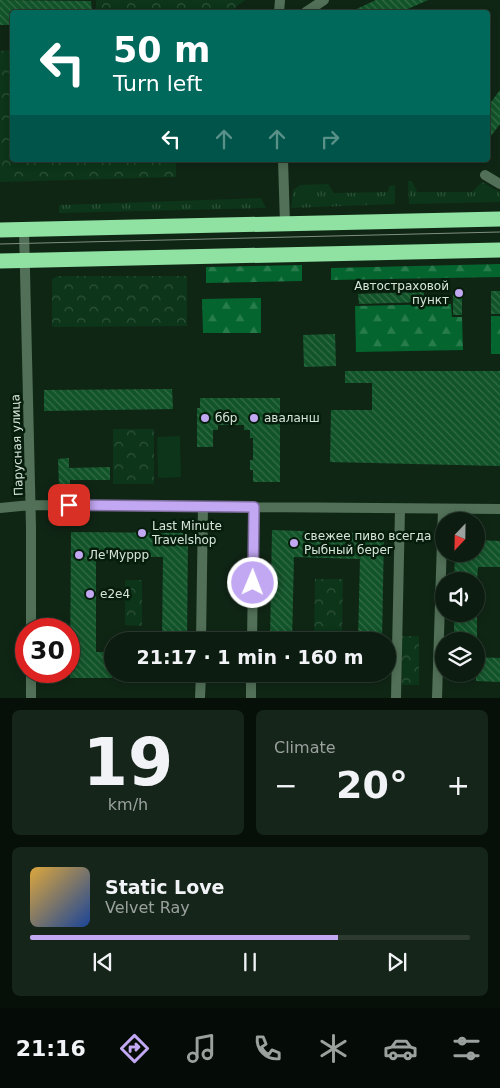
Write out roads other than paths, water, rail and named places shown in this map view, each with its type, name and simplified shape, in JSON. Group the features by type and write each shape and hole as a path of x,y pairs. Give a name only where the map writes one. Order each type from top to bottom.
{"highway":[{"path":"0,230 500,219"},
{"path":"0,261 500,250"}],"street":[{"path":"309,10 324,0"},
{"path":"283,162 285,224"},
{"path":"485,175 500,184"},
{"name":"Парусная улица","path":"24,229 31,505 31,618"},
{"path":"0,508 31,505 500,509"},
{"path":"201,632 203,506"},
{"path":"252,632 254,507"},
{"path":"396,698 400,509"},
{"path":"437,698 443,509"},
{"path":"200,698 201,682"},
{"path":"251,682 251,698"},
{"path":"31,683 31,698"}],"tram line":[{"path":"0,244 500,232"}],"place":[{"name":"Автостраховой пункт","path":"459,293"},
{"name":"ббр","path":"205,418"},
{"name":"аваланш","path":"254,418"},
{"name":"Last Minute Travelshop","path":"142,533"},
{"name":"свежее пиво всегда Рыбный берег","path":"294,543"},
{"name":"Ле'Муррр","path":"79,555"},
{"name":"е2е4","path":"90,594"}]}
